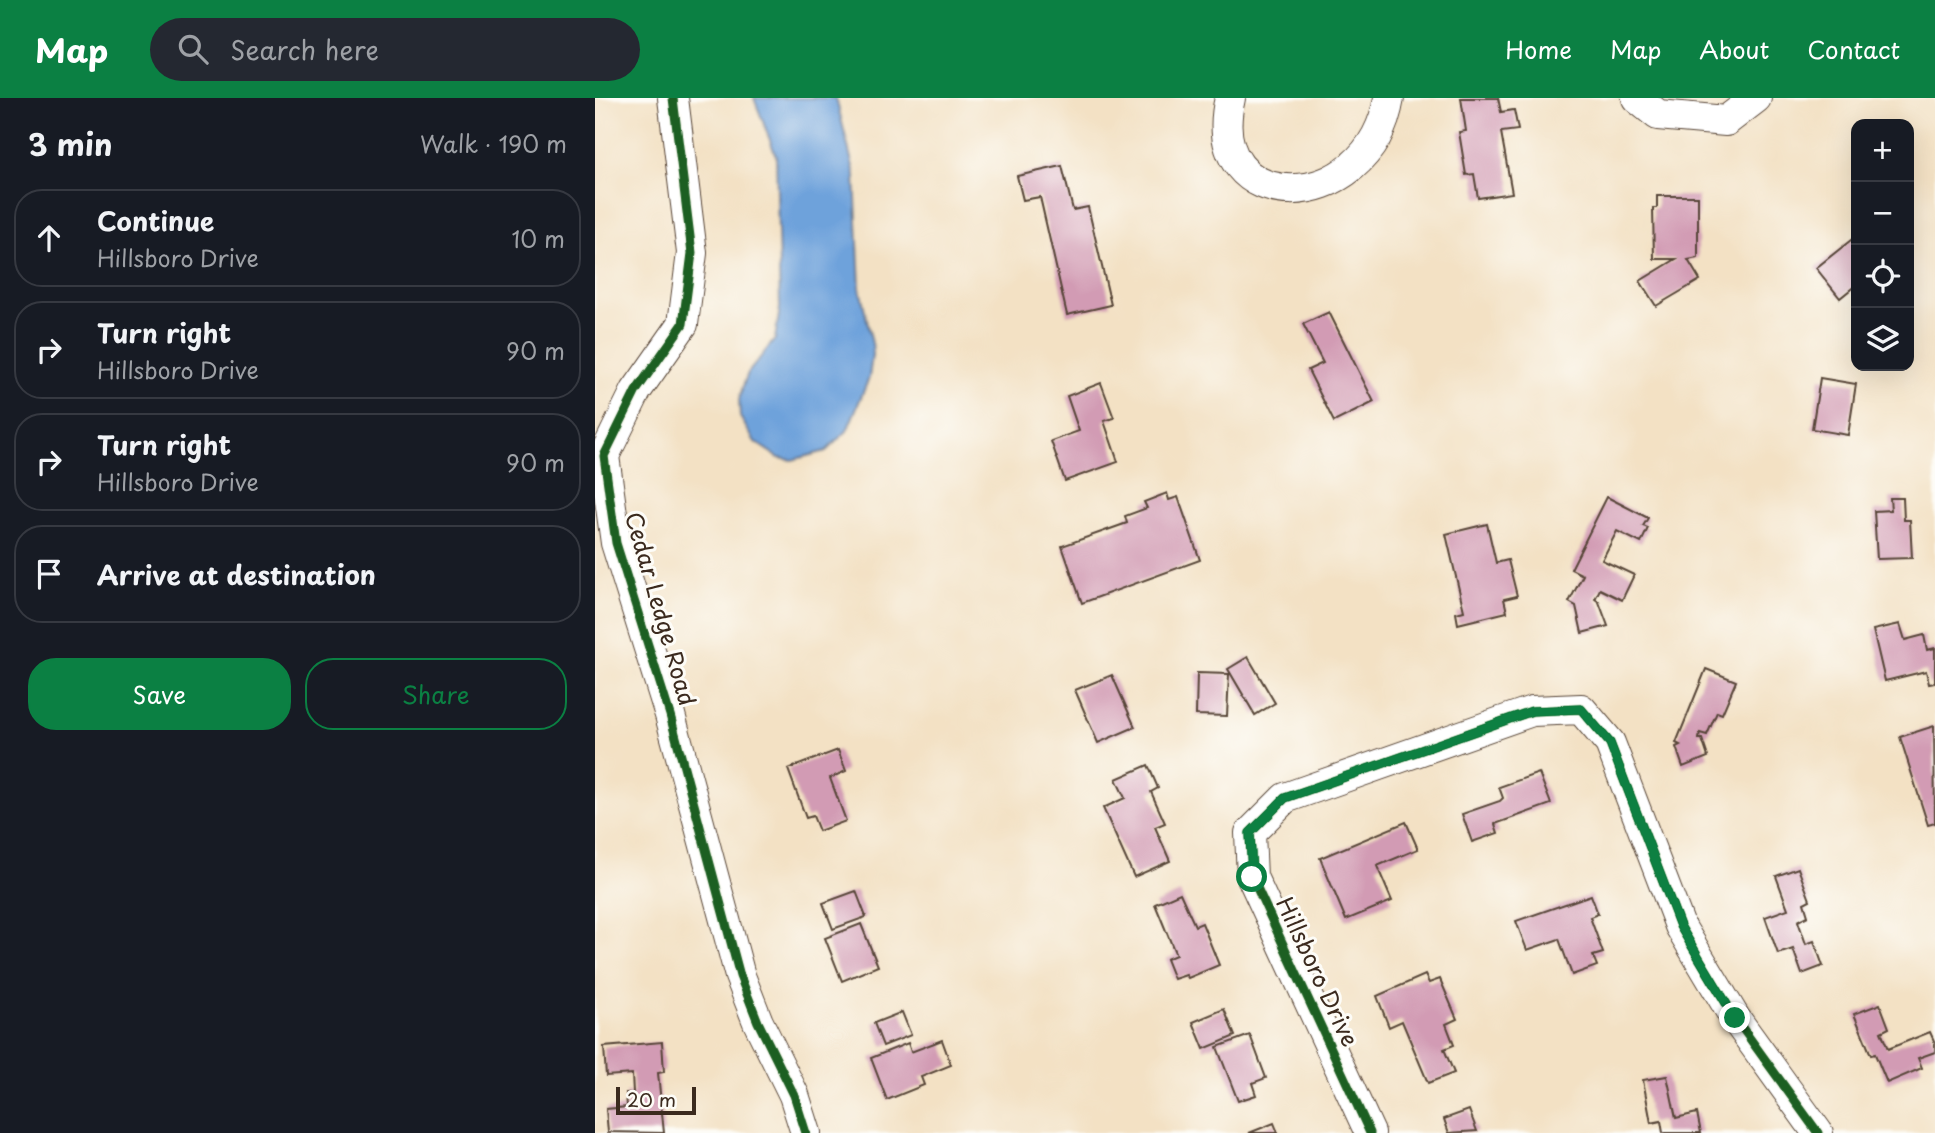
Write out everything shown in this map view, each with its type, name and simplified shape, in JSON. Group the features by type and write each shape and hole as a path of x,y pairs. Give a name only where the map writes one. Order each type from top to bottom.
{"street":[{"name":"Cedar Ledge Road","path":"673,98 692,253 683,324 636,391 604,456 605,546 670,715 740,976 758,1023 794,1095 806,1133"},
{"path":"1230,98 1226,139 1238,163 1259,184 1289,191 1323,186 1363,158 1385,124 1389,98"},
{"path":"1637,98 1658,116 1727,121 1756,98"},
{"name":"Hillsboro Drive","path":"1370,1133 1252,877 1250,833 1285,798 1532,711 1581,709 1610,743 1680,926 1735,1018 1818,1133"}],"water":[{"path":"754,98 836,98 855,175 860,288 873,348 869,378 847,431 826,451 792,460 779,458 755,442 740,417 739,400 743,386 748,373 775,339 780,308 776,156"}],"building":[{"path":"1461,98 1498,98 1501,112 1514,110 1518,130 1501,132 1512,193 1478,198 1474,174 1466,175 1459,132 1466,131"},
{"path":"1062,166 1073,210 1088,207 1111,305 1067,315 1040,197 1023,200 1017,176"},
{"path":"1657,196 1698,196 1698,258 1688,260 1700,280 1656,306 1640,281 1676,259 1654,259 1653,208 1657,208"},
{"path":"1851,240 1851,289 1840,298 1816,268"},
{"path":"1329,312 1374,402 1334,422 1308,370 1323,363 1303,324"},
{"path":"1820,378 1856,384 1848,435 1812,429"},
{"path":"1101,383 1114,418 1104,421 1118,462 1065,481 1051,441 1079,431 1067,396"},
{"path":"1167,493 1169,500 1178,497 1200,560 1082,603 1062,546 1127,523 1125,516 1147,508 1144,502"},
{"path":"1607,497 1648,518 1643,526 1648,528 1641,543 1617,531 1602,560 1634,575 1622,600 1600,589 1595,599 1599,602 1608,626 1582,633 1576,606 1569,602 1583,575 1571,569"},
{"path":"1890,498 1903,498 1904,520 1910,520 1912,558 1877,559 1874,511 1891,510"},
{"path":"1487,524 1496,563 1508,560 1517,596 1504,599 1507,612 1458,624 1456,613 1464,611 1446,534"},
{"path":"1900,624 1905,640 1924,635 1927,650 1935,648 1935,683 1929,684 1926,671 1885,681 1873,630"},
{"path":"1248,657 1275,703 1255,715 1228,669"},
{"path":"1706,669 1736,681 1722,714 1717,712 1707,735 1700,733 1699,739 1702,739 1708,757 1683,767 1676,747 1680,745 1676,743"},
{"path":"1197,673 1229,674 1227,716 1196,715"},
{"path":"1112,675 1135,727 1098,743 1075,690"},
{"path":"1934,726 1935,823 1928,825 1900,737"},
{"path":"838,750 846,771 830,778 846,821 819,831 813,816 806,818 788,769"},
{"path":"1148,765 1158,788 1151,792 1165,823 1155,827 1170,861 1134,877 1103,808 1125,798 1116,779"},
{"path":"1539,773 1551,804 1495,824 1498,833 1472,842 1462,814 1500,801 1503,798 1499,787"},
{"path":"1406,822 1418,849 1377,866 1392,901 1346,920 1320,858"},
{"path":"1798,868 1810,900 1804,903 1808,916 1798,921 1806,944 1814,941 1823,966 1802,974 1793,949 1778,954 1765,917 1788,909 1776,876"},
{"path":"856,891 866,917 833,929 823,903"},
{"path":"1180,893 1195,926 1202,923 1219,965 1188,978 1186,975 1174,979 1166,959 1176,955 1155,904"},
{"path":"1591,895 1598,914 1590,917 1603,953 1593,956 1597,966 1572,975 1559,939 1527,950 1516,921"},
{"path":"861,924 878,966 842,981 825,938"},
{"path":"1425,975 1429,983 1440,979 1457,1019 1446,1024 1454,1045 1444,1049 1454,1073 1428,1083 1402,1021 1389,1027 1377,996"},
{"path":"1880,1004 1889,1028 1881,1032 1888,1049 1930,1032 1935,1043 1935,1052 1918,1058 1922,1068 1887,1083 1875,1054 1871,1055 1854,1014"},
{"path":"1224,1009 1235,1036 1204,1049 1193,1022"},
{"path":"902,1012 911,1035 883,1046 874,1023"},
{"path":"1250,1035 1266,1078 1252,1083 1256,1095 1238,1101 1217,1047"},
{"path":"942,1040 951,1065 921,1077 924,1085 887,1100 871,1058 908,1043 911,1052"},
{"path":"662,1042 664,1072 658,1073 664,1133 608,1132 606,1109 627,1107 626,1093 633,1093 632,1074 606,1076 604,1047"},
{"path":"1667,1076 1676,1118 1697,1113 1701,1133 1663,1133 1661,1121 1651,1123 1643,1080"},
{"path":"1469,1110 1477,1131 1449,1133 1444,1119"},
{"path":"1274,1123 1278,1133 1249,1133"}],"cycle path":[{"path":"673,98 692,253 683,324 636,391 604,456 616,543 670,715 740,976 758,1022 794,1095 806,1133"},
{"path":"1370,1133 1252,877 1250,833 1285,798 1532,711 1581,709 1610,743 1680,926 1735,1018 1818,1133"}],"route":[{"path":"1252,877 1250,833 1285,798 1532,711 1581,709 1610,743 1680,926 1735,1018"}]}
